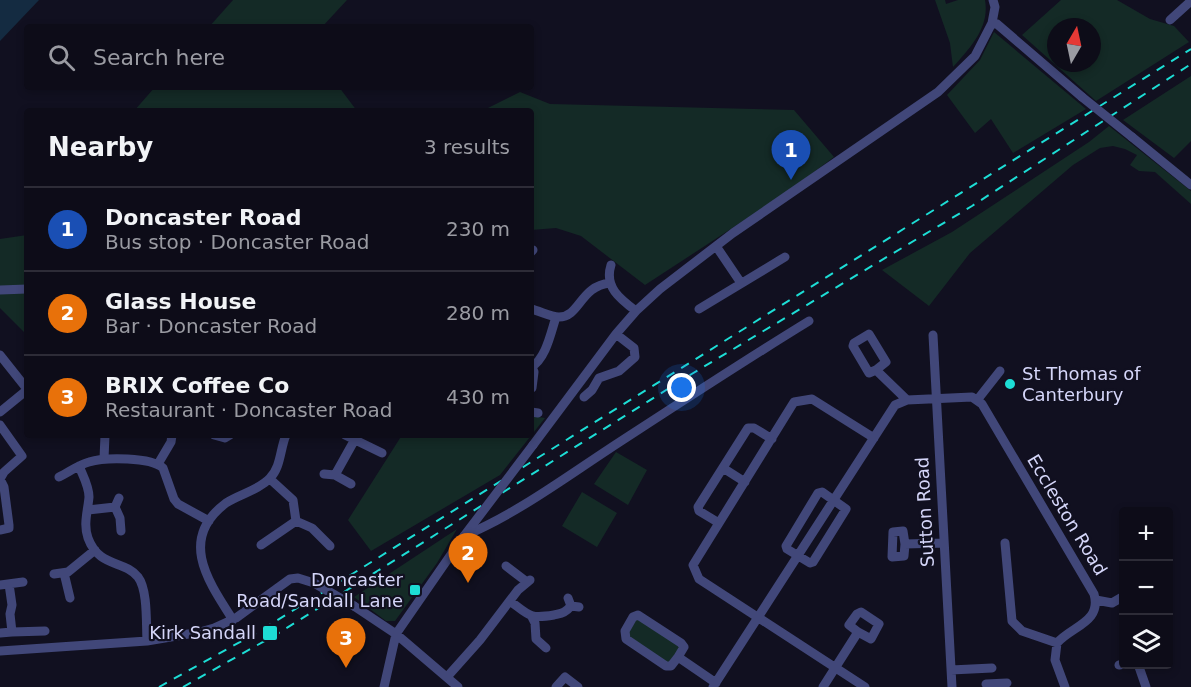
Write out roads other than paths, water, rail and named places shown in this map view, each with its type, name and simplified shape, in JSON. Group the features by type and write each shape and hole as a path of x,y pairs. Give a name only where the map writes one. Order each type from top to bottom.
{"street":[{"path":"384,687 396,634 463,538 616,334 636,311 660,289 716,246 938,92 975,56 992,23 995,7 993,0"},
{"path":"1170,20 1177,6 1191,1"},
{"path":"992,23 997,24 1082,97 1191,184"},
{"path":"716,246 741,284"},
{"path":"699,309 785,257"},
{"path":"611,265 610,283 617,295 636,311"},
{"path":"534,310 556,317 567,315 592,288 610,283"},
{"path":"0,290 24,289"},
{"path":"534,365 541,357 556,317"},
{"path":"463,538 539,495 729,370 809,321"},
{"path":"584,398 599,378 619,371 635,357 634,348 616,334"},
{"name":"Sutton Road","path":"933,335 952,687"},
{"path":"2,350 24,385"},
{"path":"876,370 907,400"},
{"path":"678,657 714,685 895,405 907,400 972,397 980,402 1000,371"},
{"path":"0,412 24,392"},
{"path":"865,687 696,576 693,565 794,402 812,399 874,438"},
{"name":"Eccleston Road","path":"980,402 1096,600 1090,619 1056,643"},
{"path":"0,425 22,456 1,475 9,528 0,530"},
{"path":"718,523 698,509 748,428 754,428 772,439"},
{"path":"104,459 105,438"},
{"path":"158,464 172,438"},
{"path":"228,438 232,447"},
{"path":"233,620 203,569 200,546 202,534 209,521 228,502 270,479 279,462 285,438"},
{"path":"350,438 382,453"},
{"path":"367,445 370,438"},
{"path":"335,475 354,441"},
{"path":"59,477 79,466 104,459 152,462 163,468 178,504 209,521"},
{"path":"79,466 87,487 88,538 94,550 106,561 133,572 138,578 144,593 147,641"},
{"path":"723,468 745,482"},
{"path":"324,474 335,475 351,484"},
{"path":"270,479 293,500 296,521"},
{"path":"822,492 846,509 813,562 810,563 798,555 787,549 786,543 818,493 822,492"},
{"path":"88,510 117,503 120,531"},
{"path":"261,545 296,521"},
{"path":"296,521 312,528 330,546"},
{"path":"905,544 943,543"},
{"path":"1005,543 1012,621 1022,631 1056,643 1055,660 1065,687"},
{"path":"70,598 59,574 94,550"},
{"path":"447,677 528,581 506,566"},
{"path":"0,651 147,641 200,632 233,620 290,579 298,578 314,583 396,634 458,687"},
{"path":"12,632 10,614 12,604 4,584 23,582"},
{"path":"1096,600 1112,603 1119,599"},
{"path":"510,601 532,617 538,618 560,614 572,604"},
{"path":"638,615 681,643 684,647 678,657 669,667 626,639 624,631 633,617 638,615"},
{"path":"532,617 535,623 536,639 546,648"},
{"path":"0,633 45,631"},
{"path":"823,687 858,632"},
{"path":"951,670 989,669 986,686 1007,683"},
{"path":"1139,669 1146,687"},
{"path":"556,687 565,678 578,687"}],"water":[{"path":"0,0 39,0 0,41"}],"railway":[{"path":"159,687 258,632 341,581 1191,49"},
{"path":"183,687 277,634 690,375 972,206 1191,64"}],"place":[{"name":"Doncaster Road","path":"791,180"},
{"name":"St Thomas of Canterbury","path":"1010,384"},
{"name":"Glass House","path":"468,583"},
{"name":"Doncaster Road/Sandall Lane","path":"415,590"},
{"name":"Kirk Sandall","path":"270,633"},
{"name":"BRIX Coffee Co","path":"346,668"}]}
